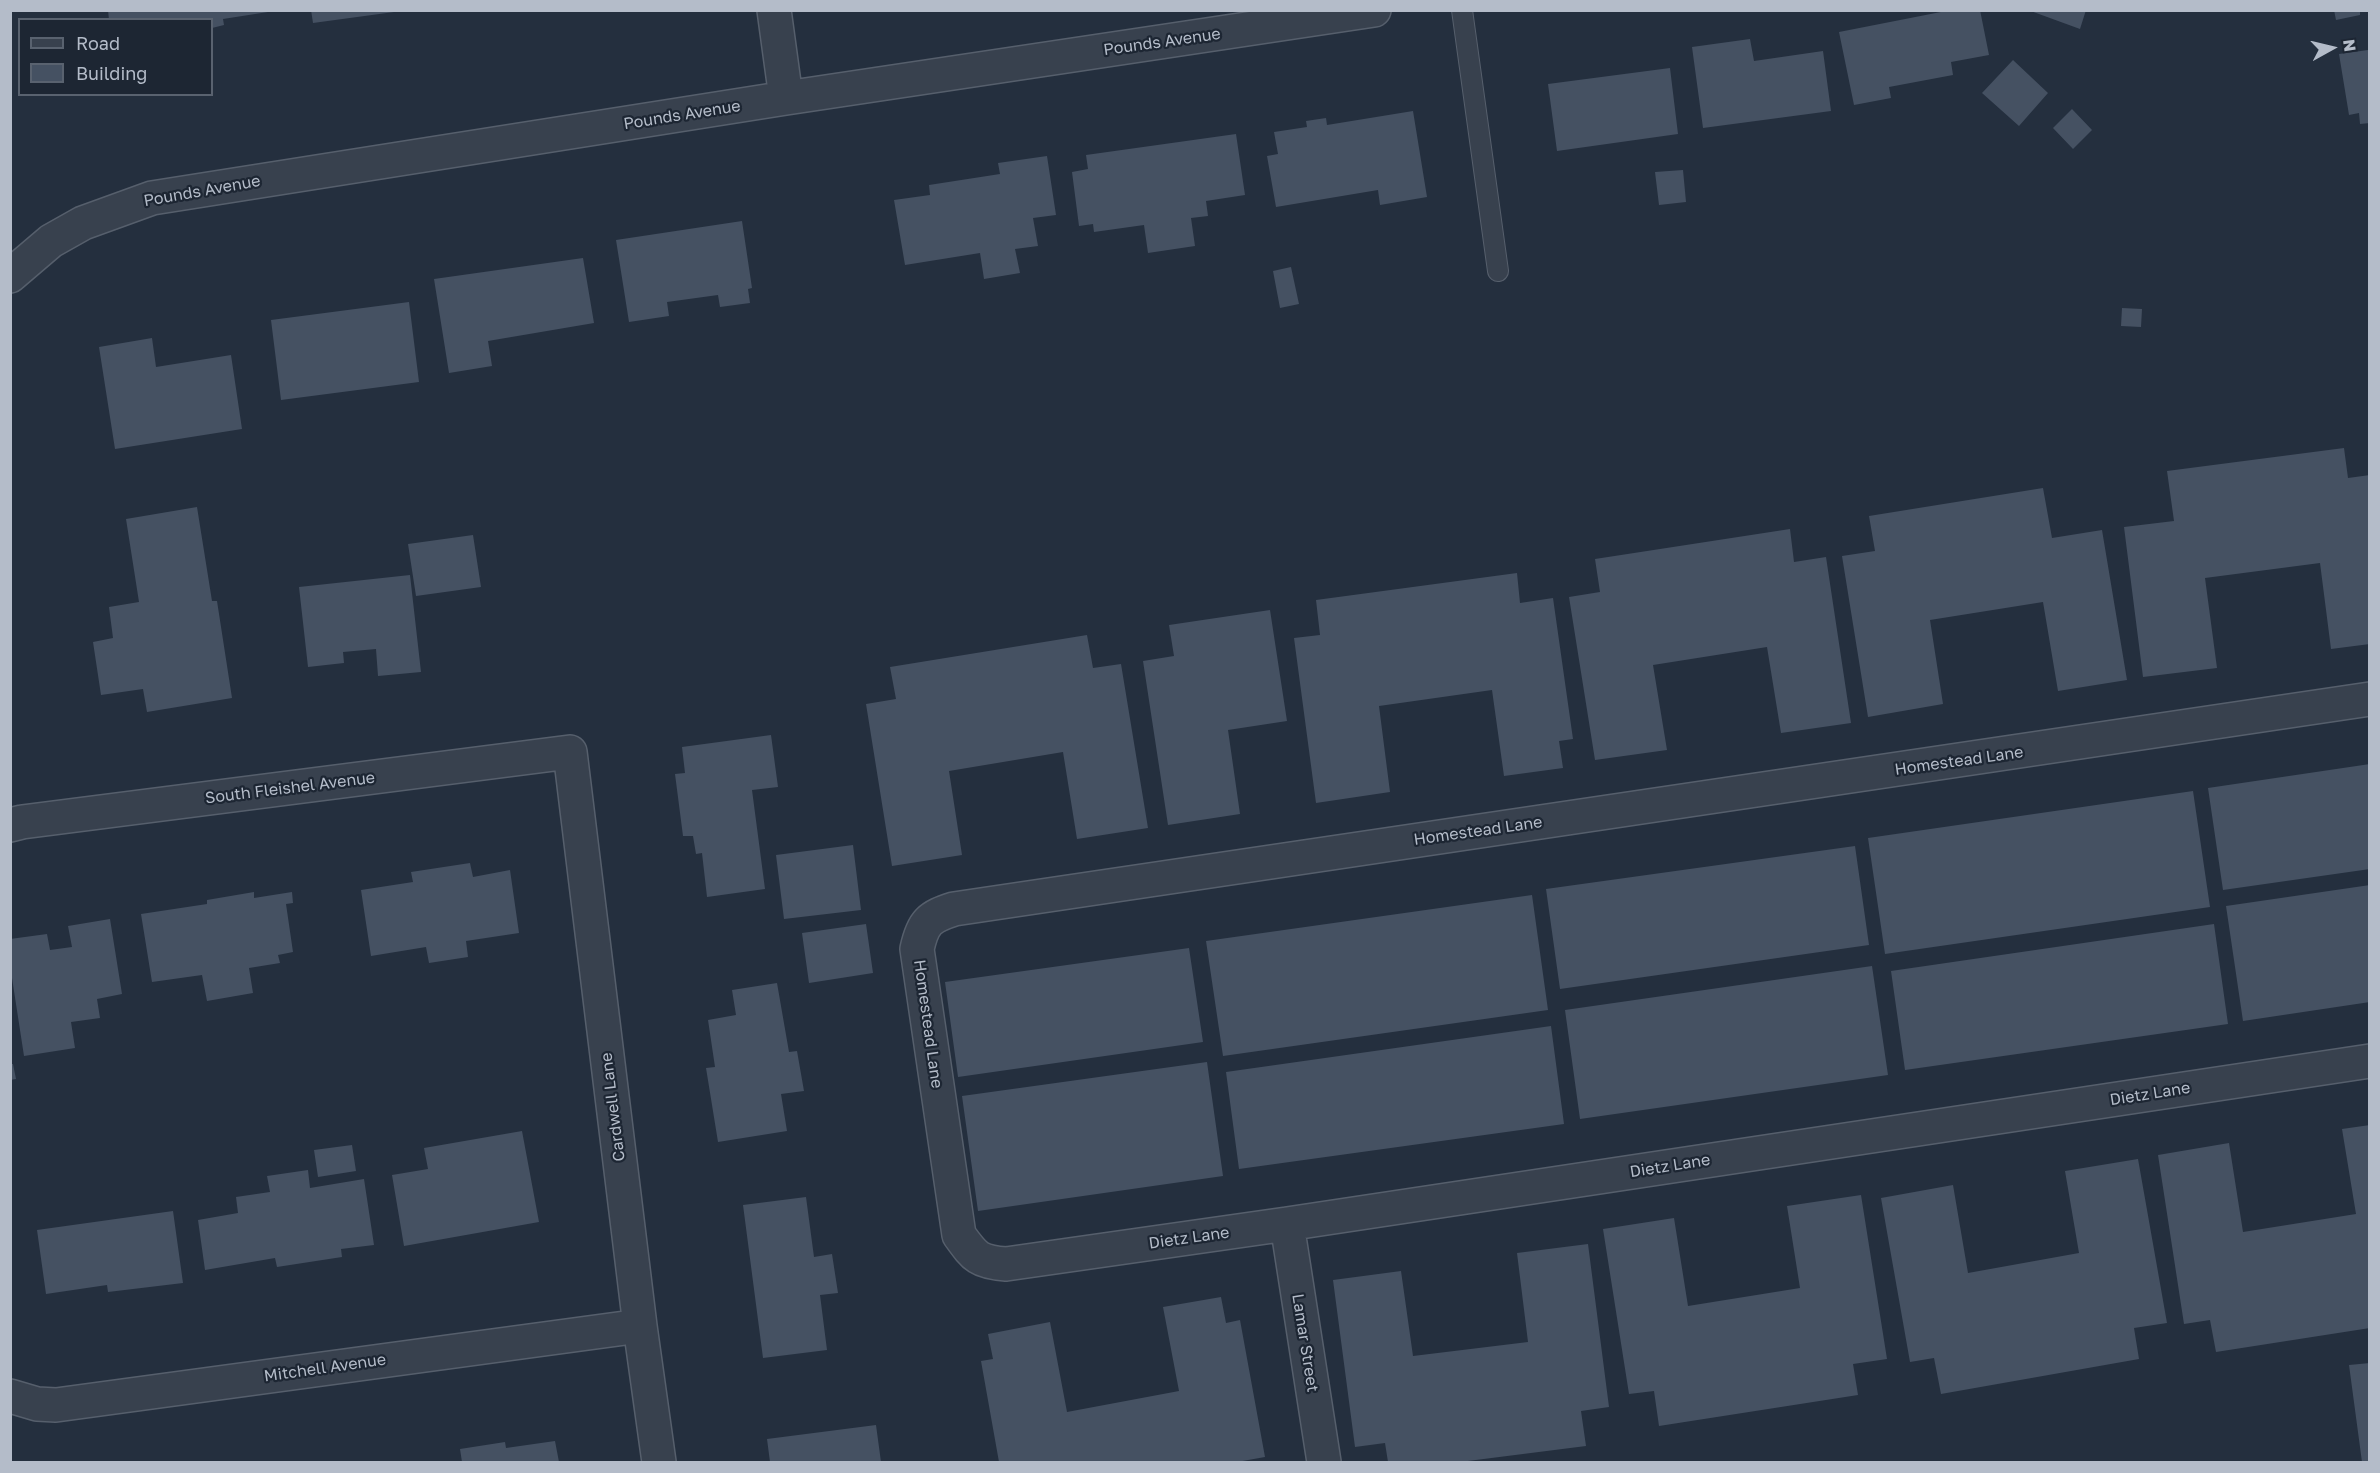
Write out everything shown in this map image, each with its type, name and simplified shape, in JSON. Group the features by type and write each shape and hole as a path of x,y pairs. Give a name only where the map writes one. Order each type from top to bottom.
{"street":[{"path":"774,10 786,98"},
{"name":"Pounds Avenue","path":"10,276 51,241 82,223 153,198 786,98 1374,10"},
{"name":"Homestead Lane","path":"972,1253 959,1235 954,1213 917,949 921,930 934,915 954,909 2370,699"},
{"name":"South Fleishel Avenue","path":"10,825 570,752"},
{"name":"Cardwell Lane","path":"570,752 640,1326 659,1462"},
{"name":"Dietz Lane","path":"972,1253 986,1262 1005,1264 1287,1224 2370,1061"},
{"name":"Lamar Street","path":"1287,1224 1323,1462"},
{"name":"Mitchell Avenue","path":"10,1396 37,1404 56,1405 640,1326"}],"lane":[{"path":"1462,10 1498,271"}],"building":[{"path":"108,10 268,10 268,12 223,19 224,25 213,28 213,18 109,18"},
{"path":"311,10 394,10 394,12 313,23"},
{"path":"1951,10 1980,10 1989,55 1951,62 1953,75 1889,87 1891,98 1854,105 1839,32"},
{"path":"2028,10 2086,10 2080,29"},
{"path":"2334,10 2360,10 2360,15 2336,20"},
{"path":"1750,39 1754,61 1823,51 1831,111 1703,128 1692,47"},
{"path":"2368,50 2370,123 2360,124 2359,113 2349,115 2339,54"},
{"path":"2013,60 2048,93 2019,126 1982,93"},
{"path":"1670,68 1678,134 1557,151 1548,84"},
{"path":"2072,109 2092,130 2073,149 2053,128"},
{"path":"1413,111 1427,197 1380,205 1378,190 1276,207 1267,156 1278,154 1274,132 1307,127 1306,121 1326,118 1327,125"},
{"path":"1236,134 1245,195 1206,201 1208,216 1191,218 1195,246 1148,253 1144,225 1094,232 1093,224 1079,226 1072,172 1088,169 1086,155"},
{"path":"1047,156 1056,215 1033,218 1038,246 1015,249 1020,273 984,279 980,253 905,265 894,200 930,195 929,185 1000,174 998,163"},
{"path":"1683,170 1686,202 1659,205 1655,172"},
{"path":"742,221 752,288 748,289 750,303 720,307 718,295 667,302 669,316 629,322 616,240"},
{"path":"583,258 594,323 488,341 492,366 449,373 434,279"},
{"path":"1291,267 1299,304 1280,308 1273,271"},
{"path":"409,302 419,382 281,400 271,320"},
{"path":"2122,308 2142,309 2141,327 2121,326"},
{"path":"152,338 156,367 231,355 242,429 115,449 99,347"},
{"path":"2344,448 2348,478 2370,475 2370,644 2331,649 2320,563 2205,578 2217,668 2143,677 2124,527 2174,521 2167,471"},
{"path":"2043,488 2052,538 2102,530 2127,680 2058,691 2043,602 1930,620 1943,704 1868,717 1842,556 1875,551 1869,516"},
{"path":"197,507 212,601 217,601 232,698 147,712 143,689 101,695 93,642 113,638 109,607 139,602 126,519"},
{"path":"1790,529 1794,562 1826,557 1851,723 1781,733 1767,647 1653,665 1667,750 1595,760 1569,597 1600,592 1595,559"},
{"path":"473,535 481,587 416,596 408,544"},
{"path":"1517,573 1520,603 1553,598 1573,739 1559,741 1563,768 1504,776 1492,690 1379,706 1390,792 1316,803 1294,638 1320,635 1316,600"},
{"path":"410,575 421,672 378,676 376,649 343,652 344,663 308,667 299,587"},
{"path":"1270,610 1287,721 1228,730 1240,814 1168,825 1143,661 1174,656 1169,625"},
{"path":"1087,635 1093,668 1121,664 1148,828 1077,839 1063,752 949,771 962,855 892,866 866,704 896,699 890,667"},
{"path":"771,735 778,787 752,790 765,889 707,897 702,853 696,854 693,836 683,836 675,774 685,773 682,747"},
{"path":"2370,764 2370,869 2223,890 2208,788"},
{"path":"2193,791 2210,907 1885,954 1868,838"},
{"path":"853,845 861,910 784,919 776,855"},
{"path":"1855,846 1869,945 1560,989 1546,889"},
{"path":"470,863 473,877 510,870 519,933 466,941 468,957 429,963 426,947 371,956 361,890 413,882 411,872"},
{"path":"2370,885 2370,1002 2243,1021 2226,906"},
{"path":"254,892 254,898 292,892 293,903 286,904 293,952 278,955 280,963 249,968 253,993 207,1001 202,975 152,982 141,914 207,904 207,900"},
{"path":"1532,895 1548,1010 1223,1056 1206,941"},
{"path":"110,919 122,994 97,999 100,1018 71,1022 75,1048 24,1056 10,965 10,939 47,934 50,950 72,947 68,926"},
{"path":"866,924 873,973 809,983 802,933"},
{"path":"2214,924 2228,1024 1905,1070 1891,971"},
{"path":"1189,948 1203,1042 958,1077 945,982"},
{"path":"1872,966 1888,1075 1580,1119 1565,1010"},
{"path":"777,983 789,1052 797,1051 804,1091 781,1094 787,1131 718,1142 706,1068 715,1067 708,1020 736,1015 732,990"},
{"path":"1551,1026 1564,1124 1239,1169 1226,1072"},
{"path":"1207,1062 1223,1176 978,1211 962,1096"},
{"path":"10,1064 13,1064 16,1079 10,1080"},
{"path":"2370,1125 2370,1328 2216,1352 2210,1320 2184,1324 2158,1155 2229,1143 2243,1232 2356,1214 2342,1129"},
{"path":"522,1131 539,1222 404,1246 392,1175 428,1169 424,1148"},
{"path":"352,1145 356,1171 318,1177 314,1150"},
{"path":"2138,1159 2167,1323 2134,1328 2139,1359 1941,1394 1934,1358 1910,1362 1881,1198 1953,1185 1968,1273 2079,1253 2065,1171"},
{"path":"308,1170 310,1188 364,1179 374,1245 341,1249 342,1257 277,1267 275,1258 205,1270 198,1220 238,1213 236,1197 270,1192 267,1176"},
{"path":"1861,1195 1887,1359 1853,1364 1858,1395 1659,1426 1654,1391 1629,1394 1603,1229 1674,1218 1688,1306 1800,1288 1787,1206"},
{"path":"806,1197 814,1257 832,1254 838,1293 820,1295 827,1350 763,1358 743,1205"},
{"path":"173,1211 183,1283 108,1292 107,1285 46,1294 37,1230"},
{"path":"1588,1244 1609,1407 1581,1411 1586,1446 1460,1462 1388,1462 1385,1443 1355,1447 1333,1280 1401,1271 1413,1356 1528,1342 1517,1253"},
{"path":"1221,1297 1226,1323 1240,1320 1265,1457 1237,1462 999,1462 981,1361 993,1359 988,1334 1050,1322 1067,1412 1179,1391 1163,1307"},
{"path":"2370,1363 2370,1462 2362,1462 2349,1365"},
{"path":"876,1425 881,1462 770,1462 767,1439"},
{"path":"555,1441 559,1462 462,1462 460,1449 505,1442 506,1448"}]}
